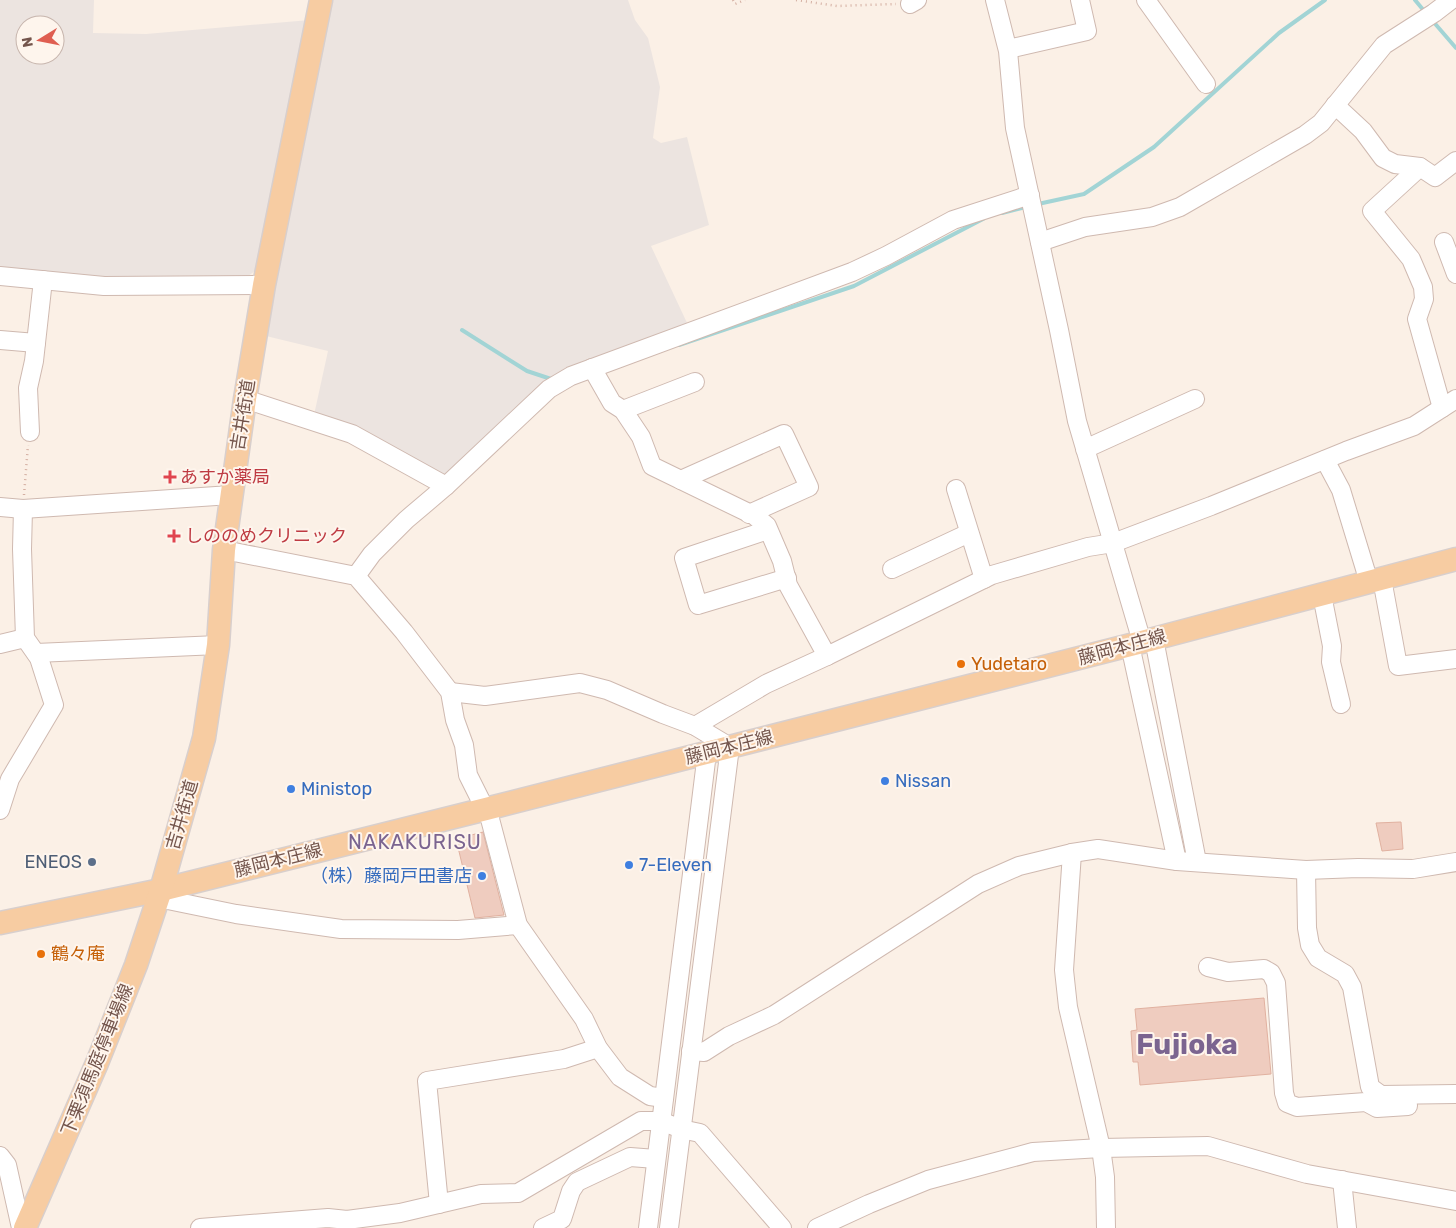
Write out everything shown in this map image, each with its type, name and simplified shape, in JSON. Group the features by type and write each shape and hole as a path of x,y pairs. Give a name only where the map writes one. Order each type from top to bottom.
{"main road":[{"name":"吉井街道","path":"159,894 204,738 218,645 224,550 245,399 264,285 320,0"},
{"name":"藤岡本庄線","path":"0,923 159,894 1142,642 1456,559"},
{"name":"下栗須馬庭停車場線","path":"26,1228 97,1063 136,965 159,894"}],"street":[{"path":"995,0 1008,49 1015,128 1077,421 1142,642 1198,862"},
{"path":"1008,49 1087,31 1080,0"},
{"path":"1146,0 1206,84"},
{"path":"1040,242 1084,227 1152,216 1180,207 1305,135 1321,123 1384,45 1451,0"},
{"path":"1335,105 1363,131 1383,158 1395,164 1420,167 1435,177 1456,161"},
{"path":"695,726 766,684 992,575 1088,548 1113,543 1414,426 1449,403 1417,319 1424,299 1423,287 1411,259 1372,212 1420,167"},
{"path":"356,576 378,548 406,520 446,486 549,389 571,376 852,272 954,220 1030,195"},
{"path":"1444,242 1456,274"},
{"path":"0,276 104,286 264,285"},
{"path":"30,432 28,388 34,361 43,280"},
{"path":"0,340 36,343"},
{"path":"592,368 612,403 623,410 641,437 652,466 749,514 767,526 795,598 827,656"},
{"path":"623,410 695,382"},
{"path":"245,399 352,434 446,486"},
{"path":"1085,449 1195,399"},
{"path":"681,480 784,434 809,487 749,514"},
{"path":"1325,460 1341,490 1376,580 1398,666 1456,659"},
{"path":"956,489 984,579"},
{"path":"0,507 22,509 231,495"},
{"path":"0,810 10,779 54,705 39,658 25,638 22,509"},
{"path":"768,530 684,558 698,605 786,578"},
{"path":"892,569 969,533"},
{"path":"224,550 356,576 404,632 450,692 455,720 464,746 468,775 486,809 518,925 584,1019 598,1048 620,1076 650,1096 664,1098"},
{"path":"1322,595 1332,646 1331,662 1341,704"},
{"path":"0,644 25,638"},
{"path":"1142,642 1177,861"},
{"path":"36,653 218,645"},
{"path":"450,692 485,696 580,683 607,690 695,726 730,747 668,1228"},
{"path":"648,1228 707,753"},
{"path":"691,1051 704,1052 729,1036 774,1014 978,884 1019,866 1072,852 1098,849 1177,861 1306,870 1358,868 1413,869 1456,862"},
{"path":"1072,852 1064,970 1068,1007 1102,1148 1105,1177 1106,1228"},
{"path":"1306,870 1307,928 1310,945 1318,958 1345,974 1352,987 1370,1087 1381,1095 1456,1094"},
{"path":"159,894 236,914 342,929 458,930 518,925"},
{"path":"1208,967 1228,972 1264,969 1271,973 1276,983 1284,1093 1287,1102 1297,1107 1366,1102 1376,1108 1408,1106 1407,1095"},
{"path":"439,1204 427,1081 564,1059 598,1048"},
{"path":"200,1228 328,1218 347,1220 400,1213 481,1194 518,1194 641,1121 661,1121 681,1130 700,1133 782,1228"},
{"path":"819,1228 869,1204 928,1180 1032,1152 1102,1148 1208,1146 1307,1174 1456,1201"},
{"path":"0,1156 7,1165 21,1228"},
{"path":"542,1228 562,1219 571,1191 577,1182 630,1157 656,1159"},
{"path":"1342,1180 1347,1228"}],"path":[{"path":"733,0 735,4 745,0"},
{"path":"796,0 837,6 913,2"},
{"path":"22,509 30,432"}],"shaded area":[{"path":"0,0 94,0 93,33 146,34 310,20 260,267 247,277 105,278 0,269"},
{"path":"330,0 628,0 635,20 648,38 660,87 653,138 661,143 687,137 709,225 651,246 688,325 558,374 445,481 314,415 328,351 266,336"}],"building":[{"path":"1401,822 1403,849 1382,851 1376,823"},
{"name":"（株）藤岡戸田書店","path":"483,832 504,915 475,918 456,839"},
{"path":"1264,998 1271,1074 1140,1085 1138,1062 1133,1062 1131,1031 1137,1030 1135,1009"}],"waterway":[{"path":"1038,204 1084,194 1154,147 1279,33 1325,0"},
{"path":"1415,0 1425,12"},
{"path":"1431,19 1456,48"},
{"path":"1002,213 1026,207"},
{"path":"679,345 854,286 983,219"},
{"path":"462,330 527,371 551,379"}],"place":[{"name":"あすか薬局","path":"170,477"},
{"name":"しののめクリニック","path":"174,536"},
{"name":"Yudetaro","path":"961,664"},
{"name":"Nissan","path":"885,781"},
{"name":"Ministop","path":"291,789"},
{"name":"ENEOS","path":"92,862"},
{"name":"7-Eleven","path":"629,865"},
{"name":"（株）藤岡戸田書店","path":"482,876"},
{"name":"鶴々庵","path":"41,954"}],"district":[{"name":"NAKAKURISU","path":"415,842"},
{"name":"Fujioka","path":"1187,1044"}]}
